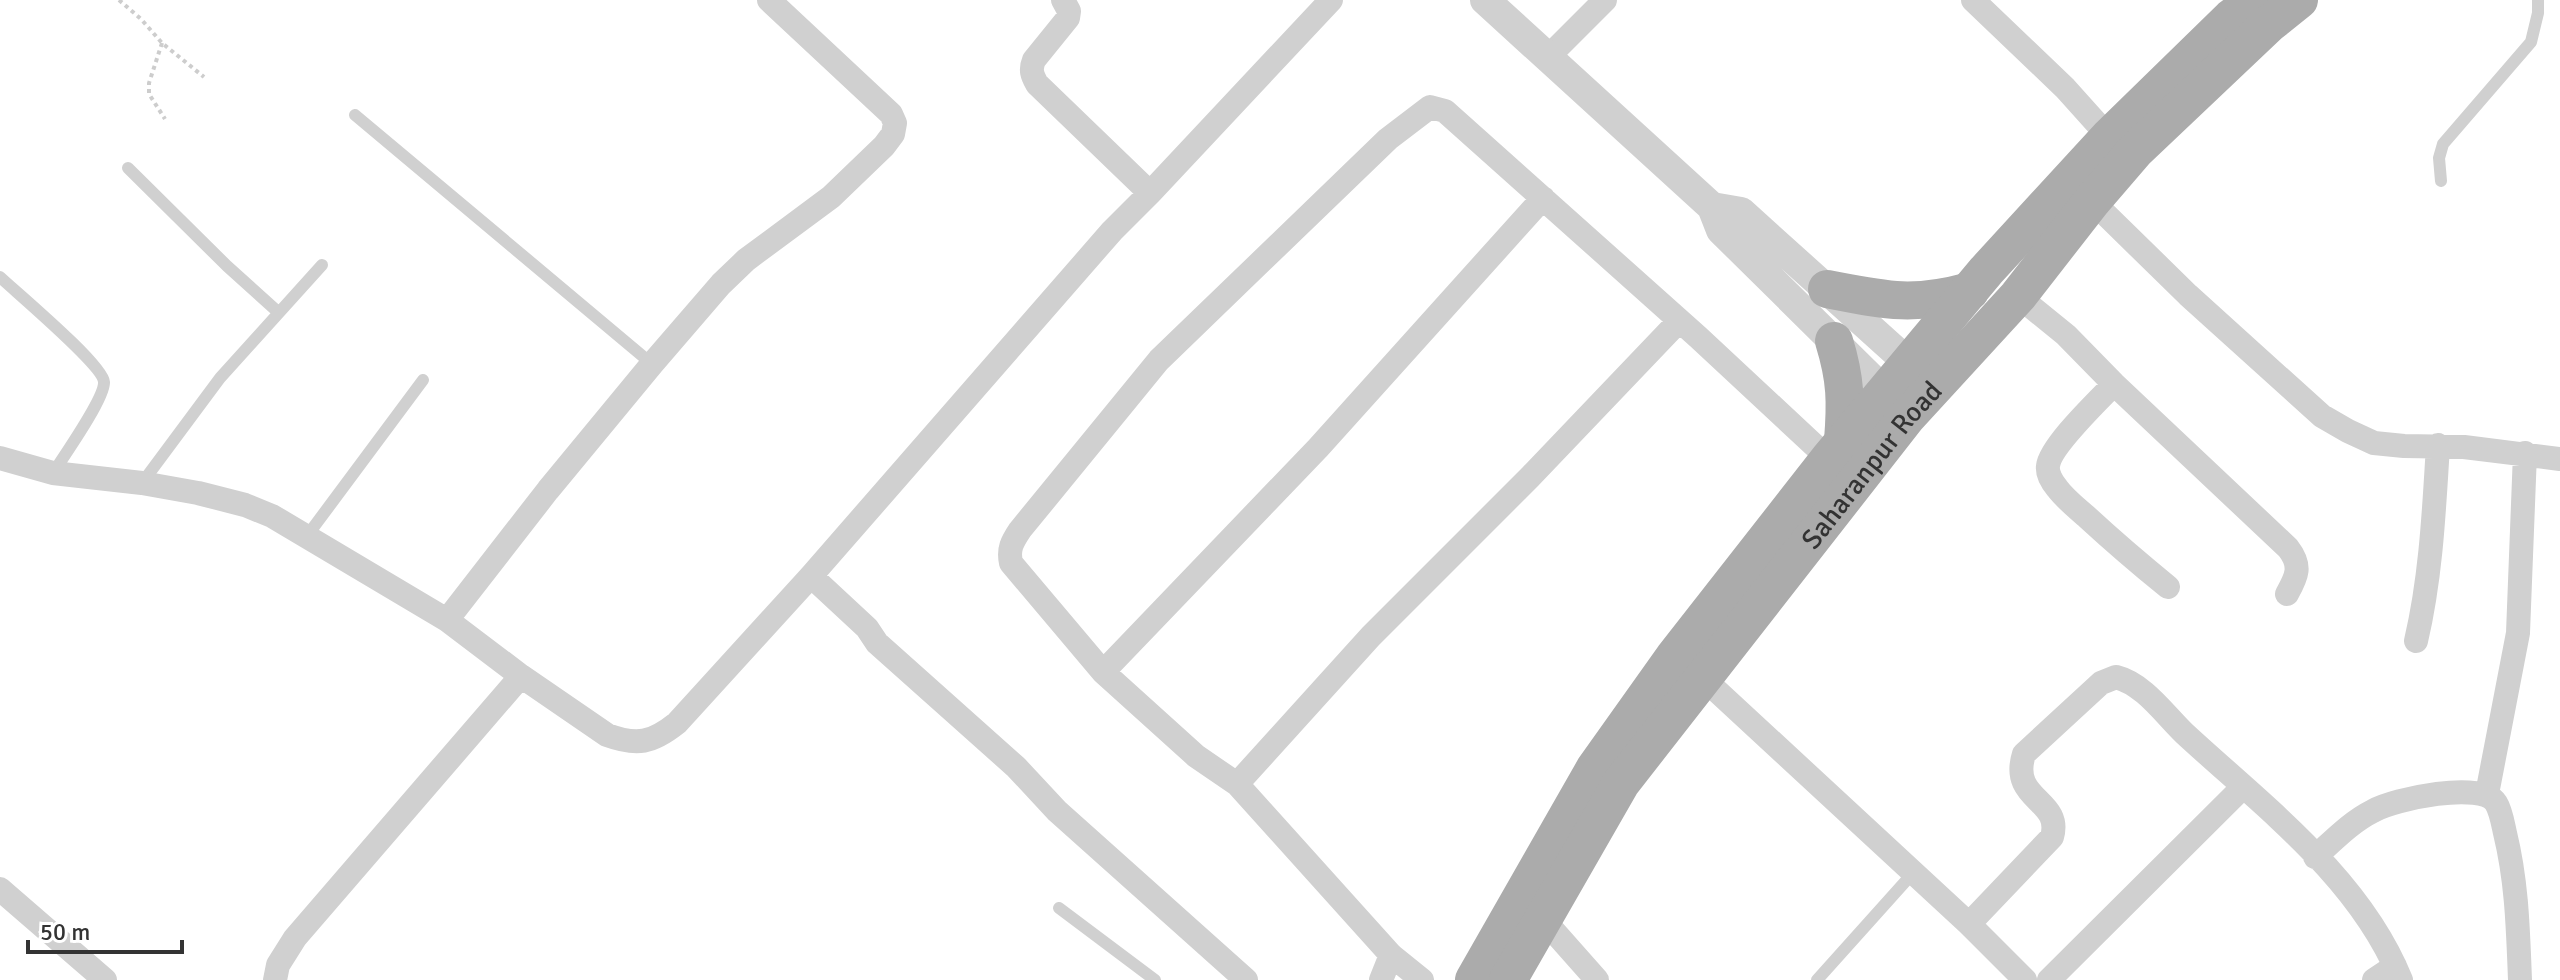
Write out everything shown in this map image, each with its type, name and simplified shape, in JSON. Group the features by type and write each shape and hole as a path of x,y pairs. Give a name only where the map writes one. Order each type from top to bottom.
{"main road":[{"name":"Saharanpur Road","path":"1922,375 1970,291 2109,137 2231,18 2255,0"},
{"name":"Saharanpur Road","path":"1508,980 1543,919 1608,775 1704,679 1896,405 1922,375 2018,296 2135,151 2269,24 2299,0"},
{"path":"1827,289 1911,302 1970,291"},
{"path":"1834,341 1844,372 1846,400 1836,450"},
{"name":"Saharanpur Road","path":"1474,980 1608,775 1674,657 1836,450 1896,405"}],"street":[{"path":"447,620 548,490 721,284 746,260 831,197 867,164 893,134 895,123 891,114 769,0"},
{"path":"1063,0 1069,11 1068,18 1034,60 1031,69 1033,76 1037,84 1150,193"},
{"path":"0,458 53,473 198,493 245,505 272,516 447,620 607,735 642,742 658,738 677,723 811,576 1112,231 1331,0"},
{"path":"1485,0 1712,207 1721,230 1896,405"},
{"path":"1547,58 1605,0"},
{"path":"1973,0 2065,88 2109,137"},
{"path":"1422,980 1391,955 1237,784 1196,756 1103,672 1011,563 1011,544 1020,530 1159,360 1388,139 1430,107 1445,111 1679,321 1836,450"},
{"path":"1103,672 1318,448 1543,198"},
{"path":"2092,201 2188,295 2322,416 2348,431 2374,443 2438,445 2560,459"},
{"path":"1712,207 1741,212 1922,375"},
{"path":"2018,296 2066,335 2288,548 2298,566 2287,594"},
{"path":"1237,784 1371,636 1530,477 1679,321"},
{"path":"2114,384 2080,419 2052,455 2048,464 2049,475 2057,489 2168,587"},
{"path":"2416,641 2430,563 2438,445"},
{"path":"2487,794 2518,633 2525,453"},
{"path":"811,576 867,628 877,643 1016,767 1057,811 1246,980"},
{"path":"275,980 278,965 295,938 521,676"},
{"path":"1969,924 2052,837 2055,826 2052,816 2023,784 2021,765 2024,754 2101,683 2116,677 2134,683 2243,787 2315,857 2364,914 2387,948 2398,973 2374,980"},
{"path":"1704,679 1969,924 2025,980"},
{"path":"2049,980 2243,787"},
{"path":"2315,857 2352,824 2375,809 2437,795 2471,791 2487,794 2496,803 2513,863 2520,980"},
{"path":"0,889 105,980"},
{"path":"1543,919 1597,980"},
{"path":"1381,980 1391,955"}],"lane":[{"path":"2441,181 2439,158 2443,144 2531,42 2538,0"},
{"path":"355,115 652,364"},
{"path":"128,168 278,312"},
{"path":"142,483 220,378 322,265"},
{"path":"0,277 80,351 104,378 98,400 53,473"},
{"path":"307,536 423,380"},
{"path":"1817,980 1913,873"},
{"path":"1059,908 1155,980"}],"path":[{"path":"119,0 162,43 204,77"},
{"path":"162,43 149,94 165,119"}]}
